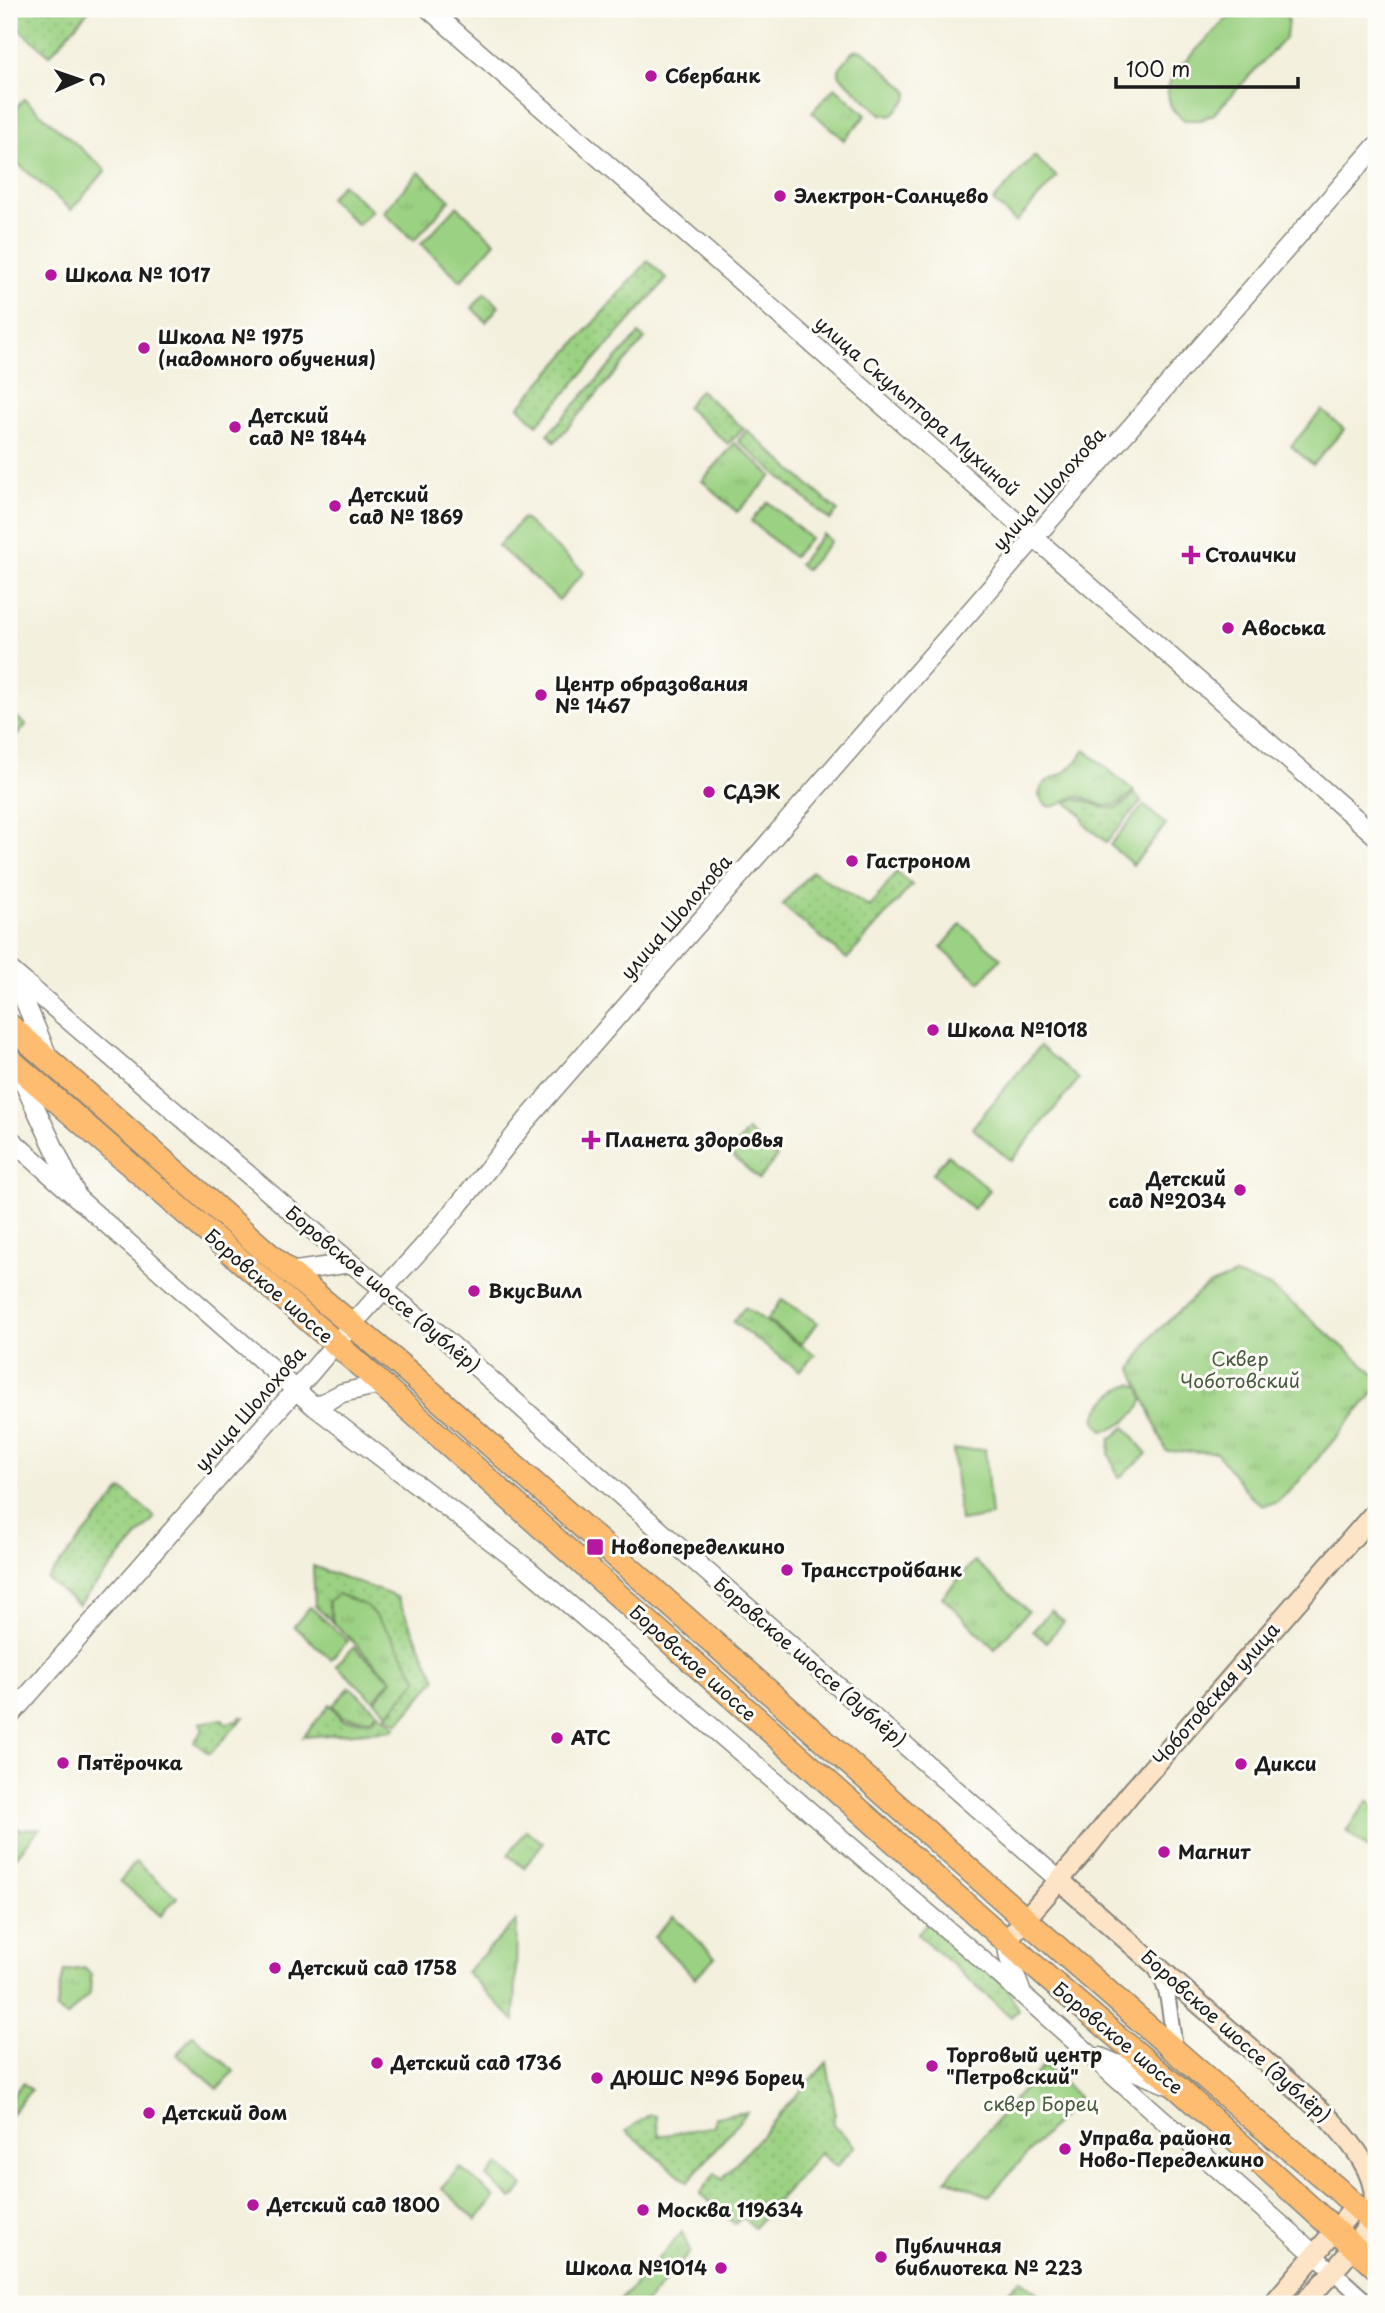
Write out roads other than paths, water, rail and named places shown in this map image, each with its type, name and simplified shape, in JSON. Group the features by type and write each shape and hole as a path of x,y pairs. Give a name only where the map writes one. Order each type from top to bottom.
{"main road":[{"name":"Боровское шоссе","path":"9,1025 289,1272 351,1323 1178,2054 1335,2187 1367,2218"},
{"name":"Боровское шоссе","path":"12,1062 335,1343 1006,1941 1180,2090 1376,2267"},
{"name":"Чоботовская улица","path":"1006,1941 1376,1511"},
{"name":"Боровское шоссе (дублёр)","path":"1059,1880 1328,2117 1345,2135 1360,2156 1372,2184 1375,2205 1367,2218"},
{"path":"1273,2304 1315,2255 1344,2239 1367,2218"},
{"path":"1304,2304 1332,2272 1344,2239"}],"street":[{"name":"улица Скульптора Мухиной","path":"429,9 1376,836"},
{"name":"улица Шолохова","path":"9,1717 296,1390 351,1323 459,1204 526,1121 1376,146"},
{"name":"Боровское шоссе (дублёр)","path":"10,970 351,1263 438,1333 1059,1880"},
{"path":"10,970 51,1062"},
{"path":"12,1062 80,1202"},
{"path":"9,1138 315,1407 528,1569 1023,1995 1369,2304"},
{"path":"289,1272 351,1263"},
{"path":"315,1407 342,1393 380,1384"},
{"path":"1006,1941 1009,1958 1023,1995"},
{"path":"1149,1959 1167,1992 1169,2021 1178,2054"},
{"path":"1087,2052 1180,2090"}],"place":[{"name":"Сбербанк","path":"651,76"},
{"name":"Электрон-Солнцево","path":"780,196"},
{"name":"Школа № 1017","path":"51,275"},
{"name":"Школа № 1975 (надомного обучения)","path":"144,348"},
{"name":"Детский сад № 1844","path":"235,427"},
{"name":"Детский сад № 1869","path":"335,506"},
{"name":"Столички","path":"1191,555"},
{"name":"Авоська","path":"1228,628"},
{"name":"Центр образования № 1467","path":"541,695"},
{"name":"СДЭК","path":"709,792"},
{"name":"Гастроном","path":"852,861"},
{"name":"Школа №1018","path":"933,1030"},
{"name":"Планета здоровья","path":"591,1140"},
{"name":"Детский сад №2034","path":"1240,1190"},
{"name":"ВкусВилл","path":"474,1291"},
{"name":"Новопеределкино","path":"595,1547"},
{"name":"Трансстройбанк","path":"787,1570"},
{"name":"АТС","path":"557,1738"},
{"name":"Пятёрочка","path":"63,1763"},
{"name":"Дикси","path":"1241,1764"},
{"name":"Магнит","path":"1164,1852"},
{"name":"Детский сад 1758","path":"275,1968"},
{"name":"Детский сад 1736","path":"377,2063"},
{"name":"Торговый центр \"Петровский\"","path":"932,2066"},
{"name":"ДЮШС №96 Борец","path":"597,2078"},
{"name":"Детский дом","path":"149,2113"},
{"name":"Управа района Ново-Переделкино","path":"1065,2149"},
{"name":"Детский сад 1800","path":"253,2205"},
{"name":"Москва 119634","path":"643,2210"},
{"name":"Публичная библиотека № 223","path":"881,2257"},
{"name":"Школа №1014","path":"721,2268"}],"park label":[{"name":"Сквер Чоботовский","path":"1240,1370"},
{"name":"сквер Борец","path":"1041,2104"}]}
